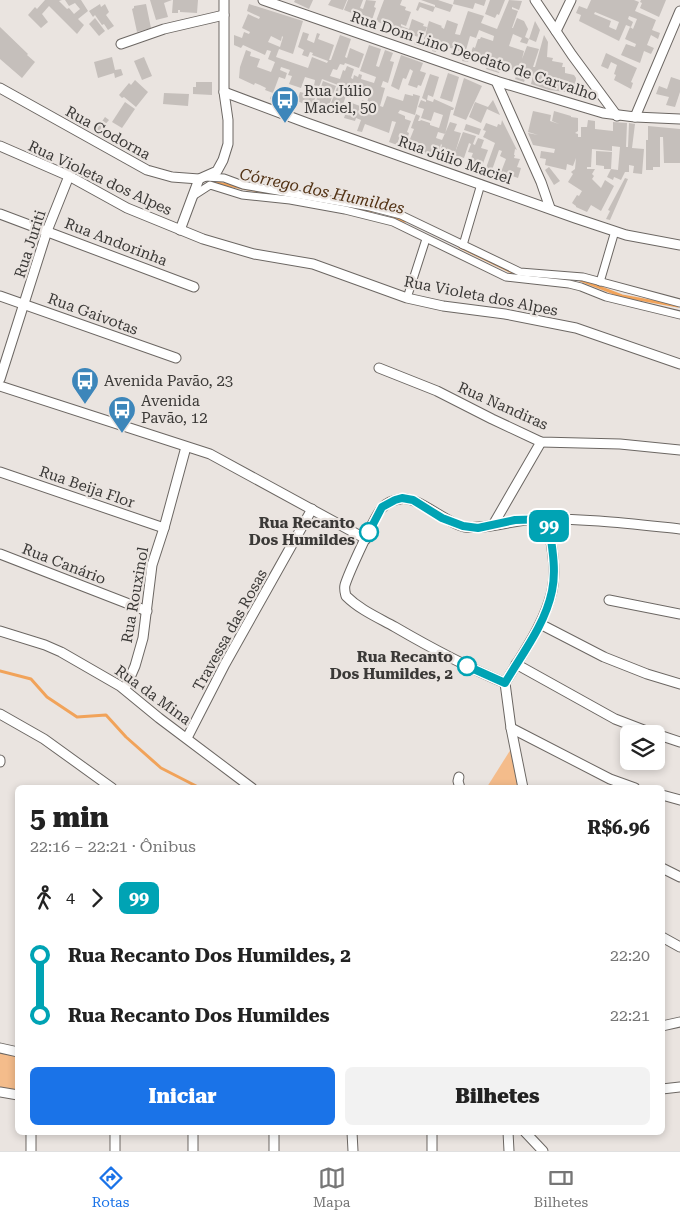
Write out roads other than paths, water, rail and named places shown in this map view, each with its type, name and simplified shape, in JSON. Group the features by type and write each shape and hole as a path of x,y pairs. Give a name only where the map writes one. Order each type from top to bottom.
{"street":[{"path":"180,230 201,178 217,171 228,144 228,120 224,92 224,0"},
{"name":"Rua Dom Lino Deodato de Carvalho","path":"263,0 496,81 603,113 617,116 680,119"},
{"path":"535,0 617,116"},
{"path":"556,30 571,0"},
{"path":"635,117 680,11"},
{"path":"121,44 164,29 224,15"},
{"path":"496,81 537,172 550,208"},
{"name":"Rua Codorna","path":"0,88 147,170 172,177 201,178"},
{"name":"Rua Júlio Maciel","path":"224,92 616,231 680,244"},
{"name":"Rua Violeta dos Alpes","path":"0,146 69,176 127,208 204,240 246,252 313,264 407,298 443,306 505,314 576,328 680,364"},
{"name":"Rua Juriti","path":"0,380 47,231 69,176"},
{"path":"201,178 223,179 243,186 401,215 520,272 551,278 644,308 680,315"},
{"path":"218,189 223,179"},
{"path":"463,245 481,184"},
{"path":"193,196 210,185 242,195 353,207 393,222 506,277 583,277 680,303"},
{"path":"242,195 243,186"},
{"name":"Rua Andorinha","path":"0,214 194,287"},
{"path":"600,282 616,231"},
{"path":"407,298 426,239"},
{"path":"445,248 449,239"},
{"name":"Rua Gaivotas","path":"0,296 176,358"},
{"name":"Rua Nandiras","path":"379,368 438,391 541,442 620,444 680,450"},
{"path":"0,386 215,457 366,539"},
{"path":"493,525 541,442"},
{"name":"Rua Rouxinol","path":"125,689 135,666 147,611 152,566 186,446"},
{"name":"Rua Beija Flor","path":"0,472 164,528"},
{"path":"505,683 482,674 428,646 369,612 346,596 345,587 382,507 402,498 413,500 442,518 463,526 478,528 515,520 548,519 680,528"},
{"name":"Travessa das Rosas","path":"187,738 225,664 312,509"},
{"path":"523,785 511,728 505,683 540,624 552,590 553,568 548,519"},
{"name":"Rua Canário","path":"0,554 147,611"},
{"path":"609,600 680,614"},
{"path":"544,626 604,657 647,674 680,684"},
{"name":"Rua da Mina","path":"0,631 61,652 125,689 159,718 248,785"},
{"path":"516,664 615,719 631,725"},
{"path":"0,714 44,739 108,785"},
{"path":"511,728 610,780 626,785"},
{"path":"665,737 680,742"},
{"path":"458,785 459,777"},
{"path":"665,796 680,800"},
{"path":"665,870 680,877"},
{"path":"665,939 680,947"},
{"path":"665,1025 680,1022"},
{"path":"0,1048 15,1051"},
{"path":"665,1089 680,1087"},
{"path":"0,1092 15,1094"},
{"path":"31,1135 31,1151"},
{"path":"115,1135 115,1151"},
{"path":"193,1135 193,1151"},
{"path":"274,1135 274,1151"},
{"path":"352,1135 353,1151"},
{"path":"432,1135 432,1151"},
{"path":"508,1135 509,1151"},
{"path":"528,1135 543,1151"}],"waterway":[{"name":"Córrego dos Humildes","path":"212,182 290,197"},
{"name":"Córrego dos Humildes","path":"309,200 335,204"},
{"name":"Córrego dos Humildes","path":"358,208 374,211"},
{"name":"Córrego dos Humildes","path":"392,216 405,221"},
{"name":"Córrego dos Humildes","path":"460,247 520,276"},
{"name":"Córrego dos Humildes","path":"538,277 555,278"},
{"name":"Córrego dos Humildes","path":"578,279 622,296 678,306"},
{"path":"0,671 31,679 47,697 77,717 106,715 126,737 161,768 194,785"}],"place":[{"name":"Rua Júlio Maciel, 50","path":"285,124"},
{"name":"Avenida Pavão, 23","path":"85,405"},
{"name":"Avenida Pavão, 12","path":"122,434"},
{"name":"Rua Recanto Dos Humildes","path":"369,532"},
{"name":"Rua Recanto Dos Humildes, 2","path":"467,666"}]}
